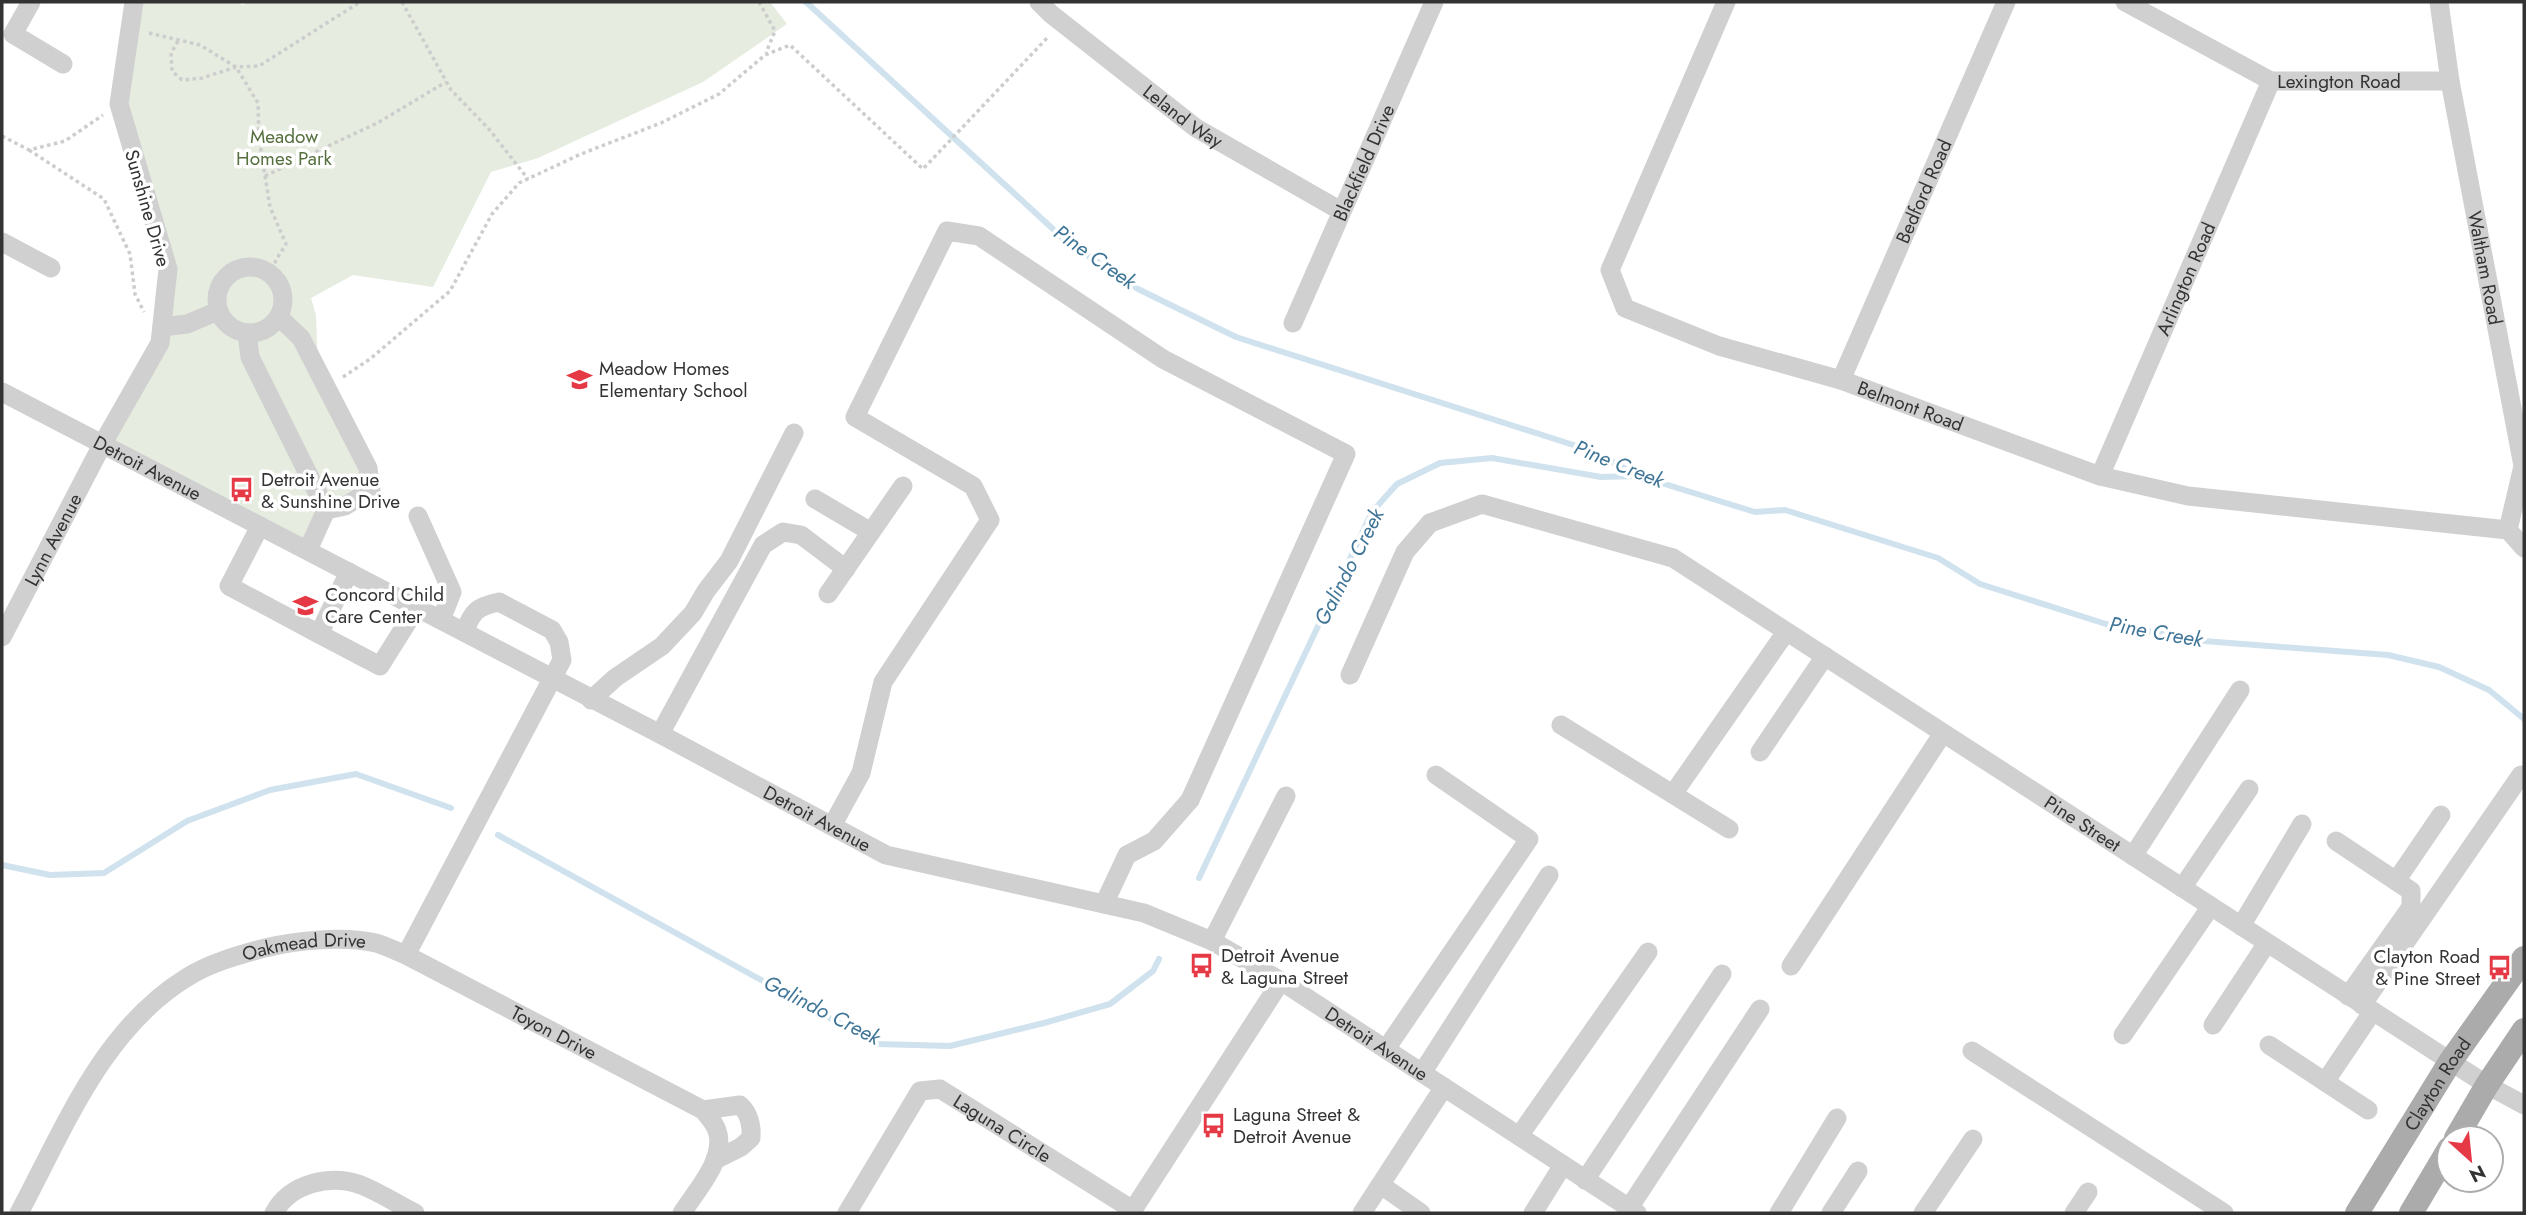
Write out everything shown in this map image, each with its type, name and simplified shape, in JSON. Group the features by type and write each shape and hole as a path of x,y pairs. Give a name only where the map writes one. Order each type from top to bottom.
{"main road":[{"name":"Clayton Road","path":"2357,1213 2450,1062 2524,958"},
{"path":"2464,1124 2524,1030"},
{"path":"2411,1213 2435,1173"}],"street":[{"path":"31,2 13,34 63,64"},
{"name":"Sunshine Drive","path":"103,443 161,335 168,270 119,104 134,2"},
{"name":"Blackfield Drive","path":"1293,323 1434,2"},
{"name":"Belmont Road","path":"1727,2 1610,270 1625,308 1719,346 1841,380 2100,476 2188,496 2508,530"},
{"name":"Bedford Road","path":"1841,380 2006,2"},
{"name":"Lexington Road","path":"2125,2 2271,81 2450,81"},
{"name":"Waltham Road","path":"2439,2 2450,81 2523,466 2508,530"},
{"name":"Leland Way","path":"1051,6 1196,128 1341,211"},
{"name":"Arlington Road","path":"2100,476 2271,81"},
{"path":"832,826 861,773 883,682 990,520 973,486 855,417 947,231 979,236 1163,359 1346,454 1190,800 1154,841 1127,855 1104,904"},
{"path":"2,242 51,268"},
{"path":"253,267 271,274 282,290 279,317 265,330 247,333 229,326 218,311 221,284 235,271 253,267"},
{"path":"161,335 218,311"},
{"path":"279,317 301,338 368,468 371,490 345,506 326,510"},
{"path":"247,333 250,357 326,510"},
{"name":"Detroit Avenue","path":"2,392 660,734 886,855 1144,913 1212,941 1281,981 1633,1211"},
{"path":"592,700 615,678 662,646 693,612 729,561 794,433"},
{"name":"Lynn Avenue","path":"2,637 103,443"},
{"path":"828,593 903,486"},
{"path":"815,499 871,532"},
{"name":"Pine Street","path":"1350,675 1405,552 1430,523 1482,504 1673,558 2450,1062 2524,1105"},
{"path":"308,550 326,510"},
{"path":"418,516 453,592 440,620"},
{"path":"260,526 229,586 380,666 416,607"},
{"path":"2508,530 2524,548"},
{"path":"660,734 763,545 783,532 801,535 846,569"},
{"path":"319,634 349,572"},
{"path":"406,955 562,660 559,642 552,630 499,601 483,605 473,612 464,632"},
{"path":"1673,794 1787,632"},
{"path":"1760,752 1825,656"},
{"path":"2133,856 2239,690"},
{"path":"1562,725 1729,829"},
{"path":"1791,966 1942,733"},
{"path":"1386,1049 1528,839 1436,775"},
{"path":"2361,1004 2521,775"},
{"path":"2182,888 2249,789"},
{"path":"1212,941 1286,796"},
{"path":"2396,881 2441,816"},
{"path":"2241,926 2302,824"},
{"path":"2325,1082 2411,907 2411,891 2336,841"},
{"path":"1422,1073 1549,875"},
{"path":"2123,1035 2211,906"},
{"name":"Oakmead Drive","path":"19,1213 100,1062 138,1015 186,978 236,956 289,942 333,940 376,943 406,955"},
{"path":"2213,1025 2267,943"},
{"path":"1519,1136 1648,952"},
{"name":"Toyon Drive","path":"406,955 703,1110"},
{"path":"1585,1180 1722,974"},
{"path":"1132,1211 1281,981"},
{"path":"1633,1211 1760,1009"},
{"path":"2269,1045 2368,1110"},
{"path":"1972,1051 2224,1213"},
{"path":"1362,1213 1444,1087"},
{"name":"Laguna Circle","path":"847,1213 920,1091 940,1089 1132,1211"},
{"path":"682,1213 715,1160 718,1135 703,1110 740,1105 746,1110 752,1130 751,1138 741,1147 715,1160"},
{"path":"1779,1213 1837,1118"},
{"path":"1923,1213 1973,1139"},
{"path":"1533,1213 1563,1165"},
{"path":"1831,1213 1858,1171"},
{"path":"275,1213 296,1189 313,1183 336,1180 360,1185 415,1213"},
{"path":"1381,1185 1421,1213"},
{"path":"2074,1213 2088,1192"}],"path":[{"path":"178,41 171,53 172,71 182,80 202,78 236,67 259,65 360,2"},
{"path":"402,2 451,90 488,128 528,179"},
{"path":"760,2 775,32 765,55"},
{"path":"326,387 370,359 450,291 492,214 519,183 581,154 661,123 719,93 765,55 790,45 923,169 1049,36 1051,6"},
{"path":"130,28 200,45 236,67 258,103 259,138 270,207 286,244 271,274"},
{"path":"265,176 379,122 446,82"},
{"path":"29,150 65,141 119,104"},
{"path":"2,136 29,150 104,199 130,254 135,294 161,335"}],"green space":[{"name":"Meadow Homes Park","path":"134,2 234,2 244,5 246,2 770,2 787,24 703,82 538,158 491,172 433,287 353,275 311,298 316,315 318,370 371,490 327,511 308,550 103,443 160,343 168,270 119,104"}],"waterway":[{"name":"Pine Creek","path":"806,2 1066,241 1138,289 1236,337 1592,451 1639,476 1755,512 1785,510 1938,558 1980,584 2106,624 2204,641 2388,655 2439,667 2489,690 2524,719"},
{"name":"Galindo Creek","path":"1199,878 1372,512 1397,484 1440,463 1492,458 1601,477 1639,476"},
{"name":"Galindo Creek","path":"2,865 50,875 104,873 187,821 270,790 356,774 451,808"},
{"name":"Galindo Creek","path":"498,835 877,1044 950,1046 1110,1004 1153,971 1159,959"}],"place":[{"name":"Meadow Homes Elementary School","path":"579,379"},
{"name":"Detroit Avenue & Sunshine Drive","path":"241,490"},
{"name":"Concord Child Care Center","path":"305,605"},
{"name":"Detroit Avenue & Laguna Street","path":"1201,966"},
{"name":"Clayton Road & Pine Street","path":"2500,967"},
{"name":"Laguna Street & Detroit Avenue","path":"1213,1125"}]}
